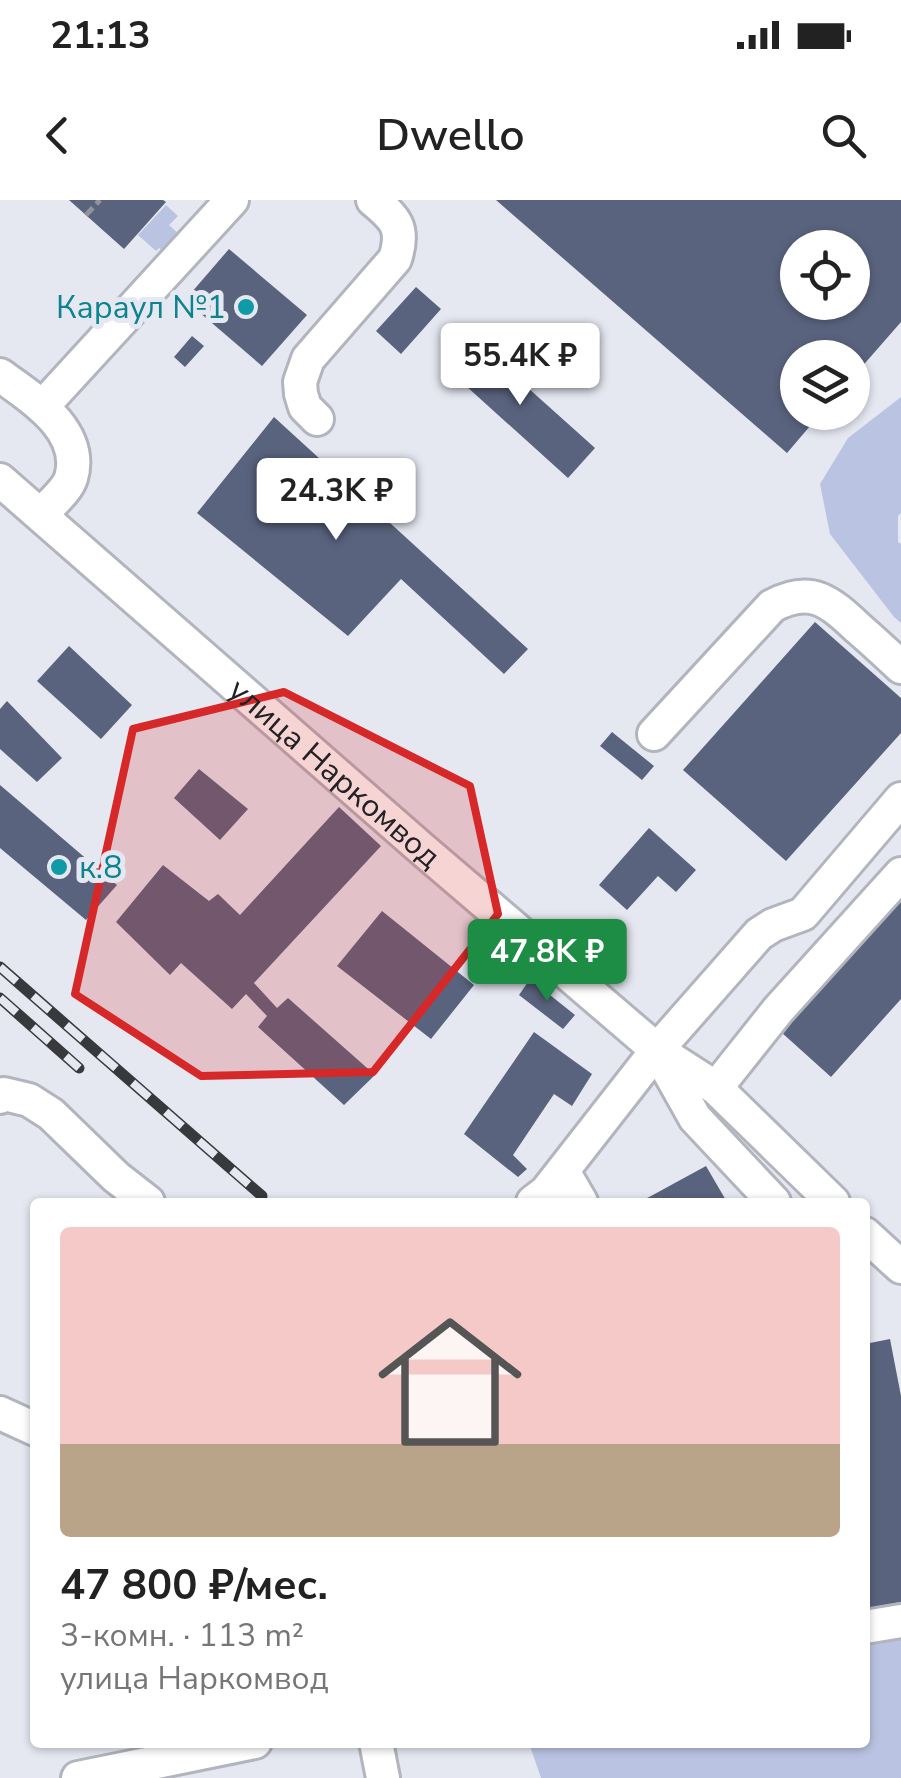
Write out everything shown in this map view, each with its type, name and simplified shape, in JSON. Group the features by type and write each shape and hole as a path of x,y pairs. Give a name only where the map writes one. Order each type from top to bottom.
{"street":[{"path":"42,407 232,200"},
{"path":"318,419 304,407 300,394 308,359 395,260 398,251 396,222 373,200"},
{"path":"0,374 51,415 74,454 70,482 41,514"},
{"name":"улица Наркомвод","path":"0,480 422,850 668,1058"},
{"path":"654,734 772,606 790,596 811,596 831,602 901,667"},
{"path":"538,1198 668,1058 759,934 773,924 803,914 901,799"},
{"path":"731,1093 778,1010 901,874"},
{"path":"668,1058 731,1093 829,1198"},
{"path":"668,1058 696,1118 770,1198"},
{"path":"1,1091 29,1100 51,1114 143,1198"},
{"path":"563,1171 579,1198"},
{"path":"870,1238 898,1258"},
{"path":"0,1412 30,1427"},
{"path":"870,1626 901,1620"},
{"path":"78,1778 226,1748"},
{"path":"377,1748 383,1778"}],"path":[{"path":"86,215 100,200"}],"highlighted area":[{"path":"284,692 470,786 498,914 373,1072 201,1076 75,994 133,729"}],"shaded area":[{"path":"166,205 178,216 169,225 181,236 165,253 159,248 156,251 138,235"},
{"path":"901,397 901,623 830,534 820,484 848,438 858,430 870,430 870,421"},
{"path":"901,1632 901,1778 541,1778 531,1748 870,1748 870,1638"}],"building":[{"path":"69,200 163,200 166,202 124,249"},
{"path":"496,200 901,200 901,322 870,357 870,340 780,340 780,430 807,430 787,453"},
{"name":"Караул №1","path":"229,249 307,315 262,366 185,300"},
{"path":"416,287 441,309 401,354 376,331"},
{"path":"192,336 204,346 185,367 174,357"},
{"path":"471,337 595,448 568,478 445,367"},
{"path":"274,417 528,649 504,674 401,579 348,636 197,513"},
{"path":"815,622 901,698 901,733 786,861 683,770"},
{"path":"69,646 132,705 101,739 37,681"},
{"path":"7,701 62,758 37,782 0,749 0,709"},
{"path":"612,732 654,766 642,780 600,746"},
{"path":"199,769 248,809 220,840 174,798"},
{"name":"к.8","path":"0,785 117,885 86,920 0,848"},
{"path":"339,807 381,846 254,983 277,1008 288,998 375,1075 344,1105 258,1027 267,1016 246,994 232,1009 181,963 170,975 116,922 163,865 209,901 218,894 240,915"},
{"path":"649,828 696,870 676,892 658,876 627,910 599,885"},
{"path":"901,899 901,999 831,1077 781,1032"},
{"path":"382,911 474,985 431,1039 337,966"},
{"path":"530,979 575,1015 563,1029 519,995"},
{"path":"534,1032 592,1074 572,1106 554,1094 513,1155 527,1169 518,1177 464,1134"},
{"path":"706,1166 725,1198 647,1198"},
{"path":"890,1339 901,1396 901,1602 870,1608 870,1343"}],"railway":[{"path":"0,967 262,1196"},
{"path":"0,998 79,1068"}],"place":[{"name":"Караул №1","path":"246,307"},
{"name":"к.8","path":"59,867"}]}
